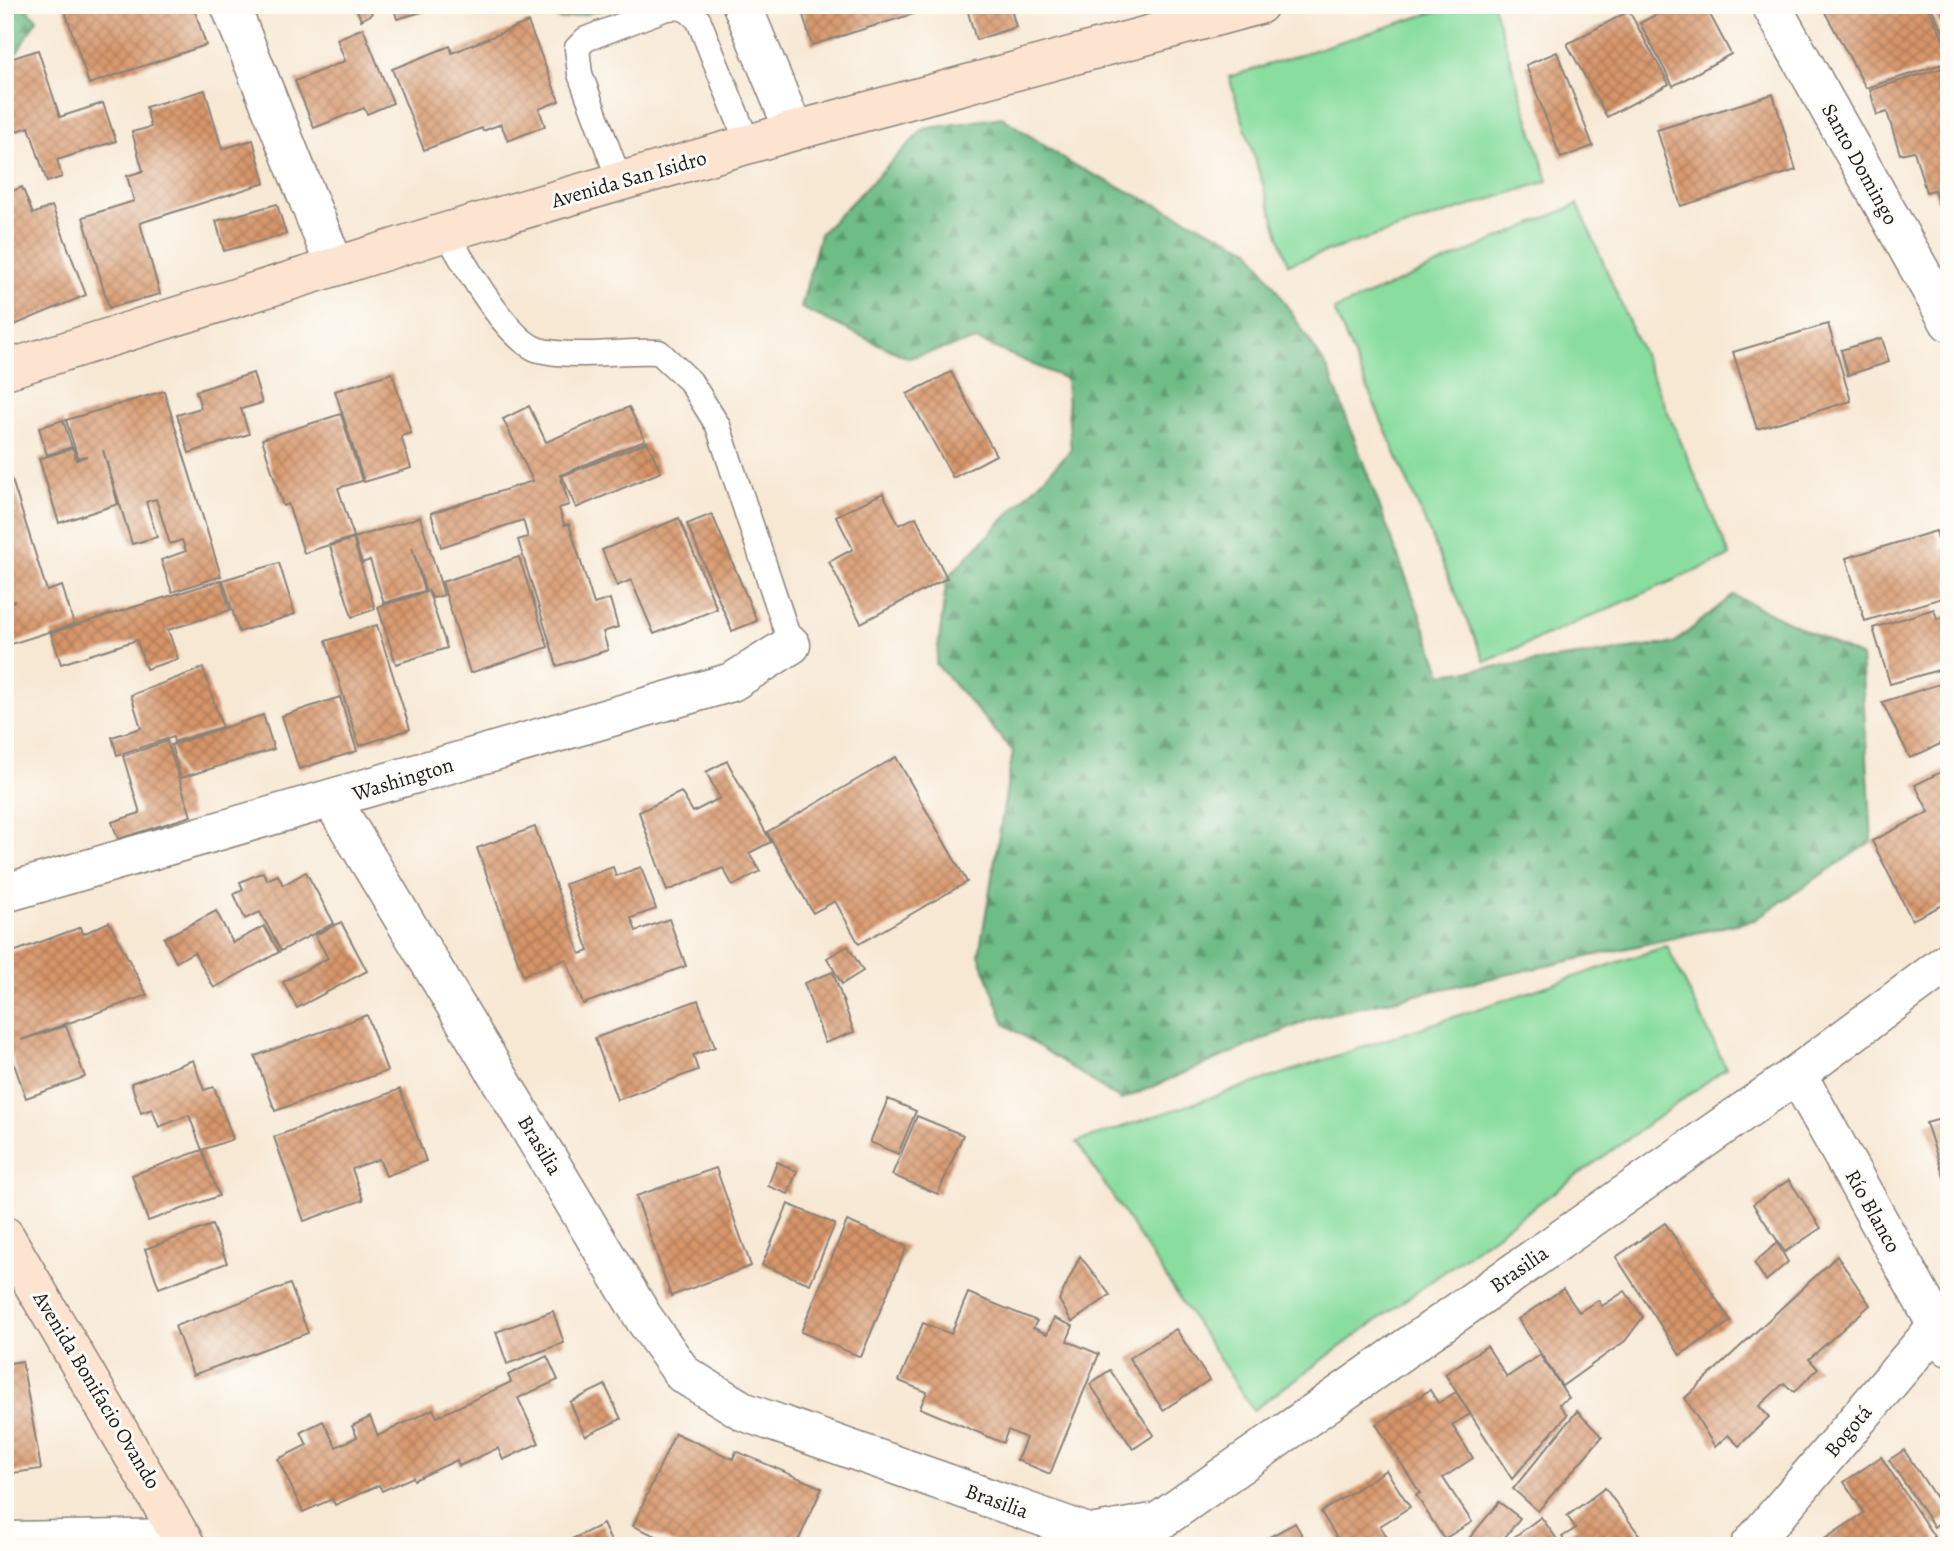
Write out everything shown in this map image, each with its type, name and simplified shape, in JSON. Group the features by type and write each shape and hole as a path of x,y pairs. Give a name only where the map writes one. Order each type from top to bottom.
{"main road":[{"name":"Avenida San Isidro","path":"5,370 334,264 794,131 1259,5"},
{"name":"Avenida Bonifacio Ovando","path":"5,1236 184,1542"}],"street":[{"path":"230,5 334,264"},
{"path":"742,5 794,131"},
{"name":"Santo Domingo","path":"1771,5 1949,322"},
{"name":"Washington","path":"5,893 732,682 791,645"},
{"name":"Brasilia","path":"332,800 643,1317 683,1374 746,1412 1091,1534 1158,1522 1797,1074 1949,961"},
{"name":"Río Blanco","path":"1797,1074 1945,1332"},
{"name":"Bogotá","path":"1751,1546 1945,1332"},
{"path":"5,1541 184,1542"}],"lane":[{"path":"620,181 580,74 577,48 586,38 664,9 677,6 690,10 699,21 748,145"},
{"path":"446,232 478,289 509,325 537,350 659,352 690,381 718,426 791,645"}],"green space":[{"path":"5,5 22,5 37,19 17,53 5,51"},
{"path":"531,5 623,5 561,20"},
{"path":"1456,5 1493,5 1548,181 1288,264 1229,77"},
{"path":"1002,117 1073,165 1250,249 1329,371 1442,674 1674,643 1733,595 1861,657 1872,841 1754,920 1316,1017 1121,1100 1005,1024 979,955 1013,751 936,664 947,578 1071,450 1066,379 977,340 908,358 801,308 820,234 924,129"},
{"path":"1578,204 1730,556 1485,662 1334,310"},
{"path":"1667,946 1726,1068 1253,1410 1077,1142"}],"building":[{"path":"63,5 193,5 206,45 89,84"},
{"path":"355,5 368,5 372,14 361,20"},
{"path":"393,5 435,5 436,8 397,19"},
{"path":"800,5 939,5 939,6 812,45"},
{"path":"966,5 1010,5 1016,27 976,40"},
{"path":"1674,5 1705,5 1731,54 1673,86 1640,23"},
{"path":"1821,5 1927,5 1949,51 1949,62 1866,88"},
{"path":"1930,5 1949,5 1949,32 1944,34"},
{"path":"1629,11 1669,84 1607,117 1567,44"},
{"path":"528,22 559,101 539,109 545,126 508,141 501,124 483,131 482,128 424,150 392,69 450,46 452,53"},
{"path":"363,28 393,103 367,114 364,108 314,128 295,81 345,61 337,39"},
{"path":"38,50 60,117 103,103 116,141 57,160 62,177 47,182 29,127 5,135 7,60"},
{"path":"1557,52 1593,146 1561,158 1526,65"},
{"path":"1949,66 1949,232 1946,232 1934,190 1926,192 1914,151 1900,154 1887,112 1877,115 1870,90"},
{"path":"205,90 222,149 253,140 265,183 140,223 160,294 109,308 83,217 134,201 127,176 143,171 132,132 151,127 146,107"},
{"path":"1773,94 1796,170 1681,206 1657,130"},
{"path":"22,187 33,214 52,206 86,295 5,329 5,194"},
{"path":"277,204 286,234 224,251 216,221"},
{"path":"1828,324 1851,401 1757,429 1733,352"},
{"path":"1882,338 1889,362 1848,375 1841,350"},
{"path":"951,372 996,455 953,478 907,394"},
{"path":"253,373 262,403 241,409 249,434 189,453 177,415 201,408 196,391"},
{"path":"392,373 411,433 401,436 411,468 364,482 335,391"},
{"path":"164,391 221,576 172,592 161,560 186,551 182,540 170,544 156,499 146,502 157,537 132,544 103,450 118,504 59,523 39,459 73,448 76,460 87,456 78,458 66,420"},
{"path":"529,406 546,442 629,407 645,440 560,475 569,505 559,508 564,525 569,524 594,604 610,599 618,627 603,632 608,650 557,666 518,540 528,537 523,520 441,547 431,513 533,481 503,419"},
{"path":"341,414 362,481 338,488 354,537 304,553 288,504 283,506 262,439"},
{"path":"63,420 72,447 47,455 39,428"},
{"path":"647,442 661,472 576,508 562,476"},
{"path":"12,480 47,591 62,586 74,624 5,646 5,604 15,601 5,603 5,482"},
{"path":"883,493 899,525 916,517 947,578 861,623 829,562 853,549 836,516"},
{"path":"712,514 757,621 732,631 687,524"},
{"path":"420,517 444,595 433,598 428,590 447,648 396,664 378,607 426,592 412,547 424,591 384,603 370,560 362,563 354,538"},
{"path":"679,518 717,609 654,634 631,580 617,586 602,550"},
{"path":"1936,531 1941,549 1949,547 1949,596 1865,621 1846,558"},
{"path":"353,539 375,609 352,617 330,546"},
{"path":"519,557 548,647 470,673 442,582"},
{"path":"279,563 295,614 239,632 223,580"},
{"path":"221,580 230,610 168,630 178,659 146,669 137,640 61,664 51,633"},
{"path":"1934,609 1937,619 1949,615 1949,667 1890,684 1873,628"},
{"path":"377,625 410,729 359,746 326,641"},
{"path":"203,668 222,727 174,742 173,737 117,755 112,737 141,728 131,695"},
{"path":"1949,681 1949,740 1910,758 1882,702"},
{"path":"340,697 357,751 299,769 282,716"},
{"path":"263,715 274,749 181,778 171,745"},
{"path":"167,741 191,816 118,839 112,822 140,813 123,756"},
{"path":"896,757 967,882 859,944 835,901 813,913 767,832"},
{"path":"727,761 771,842 749,853 760,871 733,886 723,868 667,891 639,812 681,792 693,812 720,798 706,772"},
{"path":"1949,768 1949,902 1912,920 1872,841 1929,812 1915,785"},
{"path":"535,827 580,954 589,951 565,884 613,867 616,876 641,867 656,909 631,918 636,931 669,919 686,966 583,1004 566,959 523,975 477,848"},
{"path":"263,872 267,880 278,875 283,885 306,872 334,923 281,951 260,912 245,919 234,894 243,890 240,882"},
{"path":"216,911 233,943 264,926 279,952 214,988 194,952 176,962 164,938"},
{"path":"109,922 147,995 21,1040 66,1026 85,1077 26,1098 8,1047 5,1048 5,955 81,927 83,934"},
{"path":"341,922 367,971 297,1008 283,982 328,958 315,935"},
{"path":"848,946 863,971 842,984 827,958"},
{"path":"833,972 854,1032 825,1043 804,983"},
{"path":"698,1000 715,1047 693,1055 698,1070 617,1100 595,1038"},
{"path":"367,1015 387,1071 275,1111 255,1056"},
{"path":"193,1060 204,1090 214,1087 233,1139 202,1150 189,1115 159,1127 152,1109 141,1113 131,1083"},
{"path":"400,1089 426,1161 386,1176 379,1159 352,1169 363,1200 304,1221 274,1137"},
{"path":"888,1099 916,1111 898,1154 870,1142"},
{"path":"917,1116 963,1135 938,1194 892,1175"},
{"path":"1949,1117 1949,1182 1946,1183 1926,1123"},
{"path":"202,1150 219,1196 148,1221 132,1175"},
{"path":"777,1162 797,1171 788,1194 768,1186"},
{"path":"716,1168 751,1266 671,1296 636,1196"},
{"path":"1789,1180 1821,1228 1785,1252 1753,1204"},
{"path":"788,1204 835,1224 810,1284 762,1265"},
{"path":"847,1221 907,1246 861,1357 801,1332"},
{"path":"1665,1223 1731,1321 1680,1355 1616,1257"},
{"path":"212,1225 227,1263 159,1288 145,1249"},
{"path":"1777,1243 1788,1262 1766,1281 1754,1263"},
{"path":"1080,1256 1110,1295 1072,1322 1059,1300"},
{"path":"1837,1256 1870,1305 1809,1359 1818,1369 1794,1392 1784,1383 1759,1406 1769,1417 1739,1446 1728,1435 1715,1447 1685,1398"},
{"path":"290,1284 308,1333 193,1375 175,1326"},
{"path":"1563,1289 1579,1312 1598,1300 1602,1306 1625,1291 1643,1317 1625,1341 1562,1386 1518,1319"},
{"path":"968,1293 1037,1321 1033,1328 1047,1334 1054,1318 1073,1326 1067,1341 1099,1354 1050,1474 1017,1460 1026,1438 1008,1430 1003,1443 920,1408 927,1392 899,1381 923,1323 951,1334"},
{"path":"553,1311 564,1343 507,1364 496,1332"},
{"path":"1176,1329 1209,1380 1163,1410 1129,1358"},
{"path":"1487,1346 1507,1377 1540,1355 1569,1398 1559,1404 1567,1415 1512,1479 1445,1374"},
{"path":"547,1356 558,1380 518,1398 539,1443 503,1460 498,1448 459,1466 457,1460 382,1491 379,1485 335,1505 332,1499 303,1512 278,1459 307,1445 301,1432 323,1421 336,1447 357,1437 352,1426 370,1417 378,1436 433,1409 437,1417 511,1382 508,1375"},
{"path":"22,1361 41,1469 5,1474 5,1364"},
{"path":"1110,1370 1154,1435 1133,1449 1090,1384"},
{"path":"605,1385 621,1419 585,1436 570,1402"},
{"path":"1430,1390 1438,1403 1456,1392 1470,1414 1452,1425 1473,1458 1443,1478 1472,1522 1444,1539 1416,1495 1420,1493 1376,1424"},
{"path":"1577,1411 1602,1437 1538,1511 1513,1489"},
{"path":"675,1433 733,1459 736,1451 822,1488 796,1546 679,1546 633,1526"},
{"path":"1904,1450 1948,1516 1934,1527 1889,1460"},
{"path":"1881,1457 1937,1541 1930,1546 1814,1546 1864,1513 1844,1482"},
{"path":"1386,1470 1410,1507 1380,1526 1393,1546 1342,1546 1321,1512"},
{"path":"1605,1488 1646,1544 1644,1546 1568,1546 1562,1537 1576,1528 1567,1516"},
{"path":"1499,1502 1520,1518 1498,1546 1463,1546"},
{"path":"1541,1517 1562,1546 1502,1546"},
{"path":"1295,1523 1308,1546 1253,1546"},
{"path":"603,1524 613,1546 558,1546"}]}
